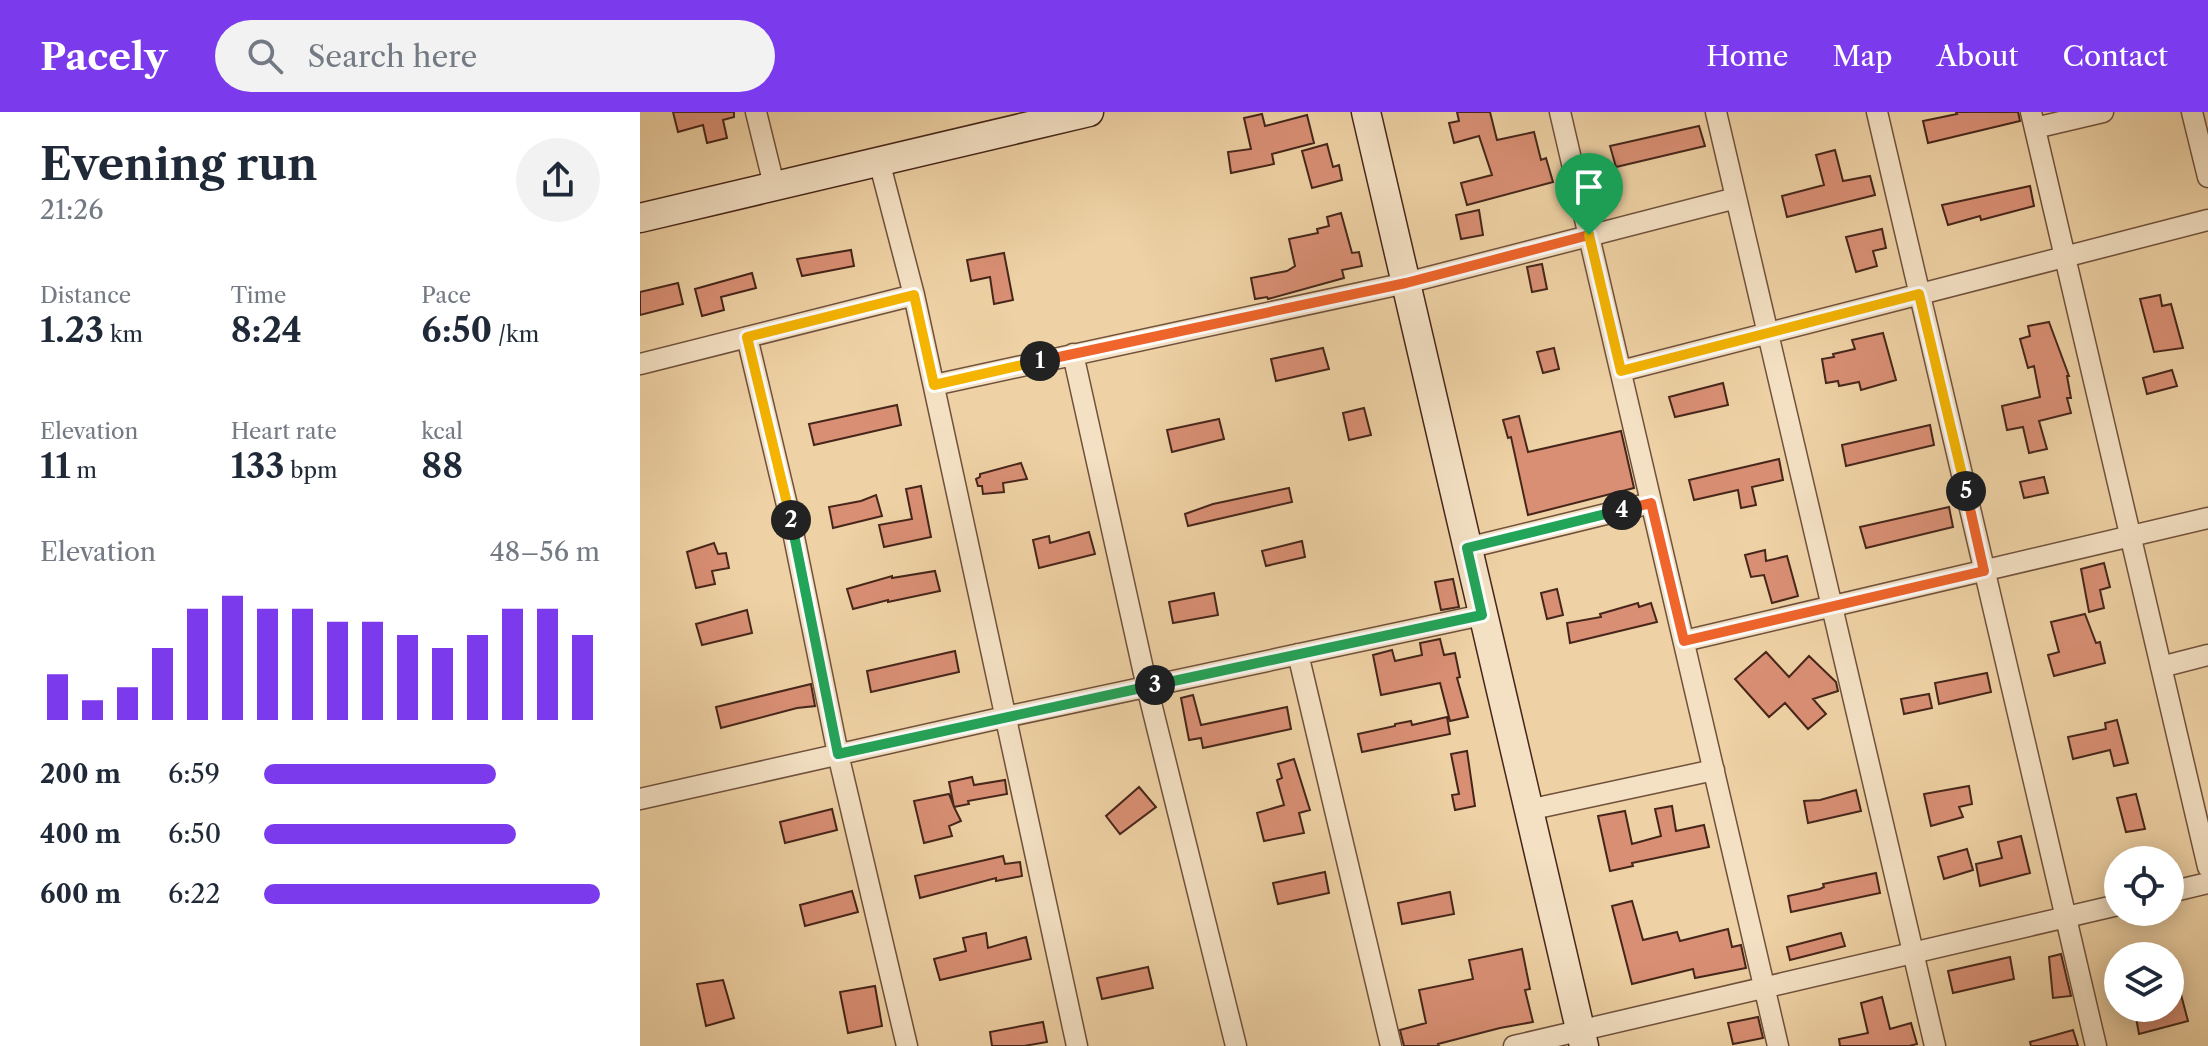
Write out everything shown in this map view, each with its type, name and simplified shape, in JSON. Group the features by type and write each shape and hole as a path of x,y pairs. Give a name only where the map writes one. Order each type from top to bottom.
{"street":[{"path":"756,112 774,185"},
{"path":"1366,112 1582,1038"},
{"path":"1560,112 1778,1046"},
{"path":"1716,112 1935,1046"},
{"path":"1877,112 2096,1046"},
{"path":"2103,112 2033,120 2208,867"},
{"path":"2192,112 2208,177"},
{"path":"640,218 1081,113"},
{"path":"879,161 914,295 1077,1046"},
{"path":"934,385 1406,283 1736,198"},
{"path":"1621,371 2208,220"},
{"path":"640,364 914,295"},
{"path":"747,337 791,522 838,754 907,1046"},
{"path":"1073,354 1147,687 1236,1046"},
{"path":"1467,548 1651,503"},
{"path":"1684,641 2208,518"},
{"path":"640,799 1482,615"},
{"path":"1298,654 1391,1046"},
{"path":"2161,667 2208,655"},
{"path":"1528,810 1714,770"},
{"path":"2184,889 2208,883"},
{"path":"1514,1046 1582,1038 1764,988 2104,908"}],"building":[{"path":"673,112 734,112 734,117 723,120 727,138 707,143 703,125 678,132"},
{"path":"1457,112 1490,112 1497,140 1534,132 1541,160 1546,158 1553,182 1467,205 1461,183 1492,175 1479,136 1454,143 1449,123 1459,121"},
{"path":"1956,112 2018,112 2020,121 1928,143 1923,121"},
{"path":"1262,114 1265,126 1307,115 1314,143 1272,154 1274,164 1231,173 1228,152 1251,149 1244,118"},
{"path":"1699,126 1705,146 1616,167 1610,146"},
{"path":"1327,144 1333,167 1339,165 1342,180 1312,188 1302,151"},
{"path":"1835,150 1843,181 1870,176 1875,195 1787,217 1782,196 1824,185 1816,155"},
{"path":"2030,186 2034,206 1948,225 1942,205"},
{"path":"1479,210 1483,235 1461,239 1456,215"},
{"path":"1341,213 1352,253 1359,252 1362,266 1342,270 1344,278 1268,299 1255,299 1251,278 1287,271 1295,266 1289,239 1318,233 1317,229 1329,226 1327,217"},
{"path":"1882,229 1886,248 1873,251 1877,266 1856,272 1846,237"},
{"path":"851,250 854,266 802,276 797,259"},
{"path":"1004,253 1013,300 994,304 990,277 971,281 967,260"},
{"path":"1542,264 1547,289 1532,292 1527,267"},
{"path":"752,273 756,288 721,297 724,310 702,316 695,289"},
{"path":"678,283 683,304 640,315 640,292"},
{"path":"2160,295 2162,306 2171,304 2183,348 2154,352 2140,299"},
{"path":"2049,322 2069,376 2071,398 2067,398 2071,413 2039,421 2047,449 2029,453 2023,427 2007,430 2002,406 2040,397 2034,366 2028,368 2020,339 2030,336 2028,326"},
{"path":"1883,333 1896,380 1861,390 1859,382 1839,386 1838,381 1826,383 1822,359 1855,349 1852,340"},
{"path":"1323,348 1329,369 1276,381 1271,359"},
{"path":"1554,348 1559,369 1543,373 1537,352"},
{"path":"2172,370 2177,386 2147,394 2143,378"},
{"path":"1723,383 1728,405 1675,417 1669,397"},
{"path":"897,405 901,425 814,445 809,424"},
{"path":"1364,408 1371,435 1349,440 1343,413"},
{"path":"1519,416 1528,452 1621,431 1634,488 1528,515 1511,437 1508,438 1503,420"},
{"path":"1219,419 1224,439 1172,452 1167,430"},
{"path":"1930,425 1934,445 1846,466 1842,445"},
{"path":"1779,459 1783,480 1752,487 1756,505 1741,508 1738,490 1694,500 1689,480"},
{"path":"1021,463 1027,479 1003,483 1004,492 983,494 982,486 978,486 976,479 980,474"},
{"path":"2044,477 2048,493 2024,498 2020,482"},
{"path":"921,486 931,537 884,547 879,525 912,519 906,489"},
{"path":"1289,488 1292,502 1188,526 1185,514 1213,504"},
{"path":"876,495 882,516 833,528 829,507"},
{"path":"1949,507 1953,527 1866,548 1860,527"},
{"path":"1089,532 1095,554 1039,568 1033,540 1049,536 1050,543"},
{"path":"1302,541 1305,557 1266,566 1262,551"},
{"path":"714,543 718,554 726,553 729,568 712,571 715,584 696,588 687,552"},
{"path":"1765,550 1766,561 1787,556 1798,596 1772,603 1764,575 1751,577 1745,555"},
{"path":"2104,563 2110,587 2100,590 2104,608 2089,612 2081,569"},
{"path":"935,571 940,591 853,609 847,589 892,576"},
{"path":"1453,579 1459,607 1441,610 1435,582"},
{"path":"1557,589 1563,615 1547,619 1541,593"},
{"path":"1214,593 1218,615 1173,623 1169,602"},
{"path":"1638,603 1639,607 1651,603 1657,622 1570,643 1567,623 1601,617 1600,614"},
{"path":"747,610 752,633 702,645 696,624"},
{"path":"2085,614 2096,643 2100,642 2105,663 2054,676 2048,655 2059,652 2051,622"},
{"path":"1440,639 1444,655 1455,653 1460,677 1457,678 1468,717 1450,721 1440,683 1381,695 1373,655 1392,650 1395,661 1422,655 1420,643"},
{"path":"955,651 959,672 871,692 867,671"},
{"path":"1766,652 1789,677 1809,656 1836,682 1838,691 1813,699 1826,714 1808,729 1785,703 1769,717 1735,679"},
{"path":"1987,673 1991,692 1939,704 1935,683"},
{"path":"811,684 815,706 721,728 716,707"},
{"path":"1929,694 1932,708 1904,714 1901,699"},
{"path":"1193,695 1201,725 1287,707 1291,729 1203,748 1201,738 1189,740 1181,698"},
{"path":"1447,717 1450,734 1362,752 1358,734 1395,724 1411,721 1412,725"},
{"path":"2117,720 2128,763 2114,766 2110,750 2073,759 2068,737 2106,729 2105,723"},
{"path":"1467,751 1475,806 1455,810 1452,795 1459,794 1451,754"},
{"path":"1294,759 1310,810 1299,813 1304,833 1264,841 1257,813 1284,805 1277,780 1282,778 1278,764"},
{"path":"972,777 974,785 1005,780 1007,794 968,801 969,804 954,807 949,782"},
{"path":"1969,786 1972,804 1959,807 1963,817 1931,826 1924,794"},
{"path":"1139,787 1156,807 1120,834 1106,816"},
{"path":"1856,790 1861,811 1808,823 1804,801"},
{"path":"949,794 961,821 949,826 952,836 924,843 914,801"},
{"path":"2136,794 2145,829 2126,832 2117,798"},
{"path":"1672,806 1676,831 1704,825 1709,847 1632,863 1633,866 1610,871 1598,816 1625,811 1632,844 1661,836 1655,809"},
{"path":"832,809 837,830 785,843 780,822"},
{"path":"2021,836 2030,873 1980,886 1976,864 2002,858 1998,842"},
{"path":"1967,849 1973,870 1944,879 1938,857"},
{"path":"1003,856 1005,864 1020,862 1022,876 996,881 996,878 920,898 915,876"},
{"path":"1325,872 1329,893 1278,904 1273,883"},
{"path":"1876,873 1880,893 1791,912 1788,896 1820,889 1824,887 1823,884"},
{"path":"852,891 858,912 805,926 800,905"},
{"path":"1450,892 1454,914 1402,924 1398,903"},
{"path":"1632,901 1643,940 1677,932 1680,941 1728,929 1732,947 1741,945 1746,968 1695,978 1693,969 1632,984 1612,906"},
{"path":"986,933 988,948 1026,937 1031,959 940,980 934,959 966,951 963,938"},
{"path":"1841,933 1845,946 1790,960 1787,947"},
{"path":"1522,949 1530,989 1525,990 1533,1022 1439,1046 1404,1046 1400,1030 1426,1023 1419,990 1473,979 1469,960"},
{"path":"2061,954 2071,996 2053,998 2049,957"},
{"path":"2010,957 2014,979 1953,993 1948,971"},
{"path":"1148,967 1153,988 1102,999 1097,978"},
{"path":"723,980 734,1018 706,1026 697,984"},
{"path":"875,986 882,1026 848,1033 840,992"},
{"path":"1882,997 1890,1029 1911,1023 1917,1044 1840,1046 1839,1039 1868,1033 1861,1003"},
{"path":"2184,1006 2188,1021 2139,1034 2137,1022 2184,1022"},
{"path":"1758,1017 1763,1038 1733,1044 1728,1023"},
{"path":"1043,1022 1047,1042 992,1046 990,1032"},
{"path":"2073,1030 2078,1046 2031,1046 2030,1042"}],"route":[{"path":"1589,235 1621,371 1919,294 1984,571 1684,641 1651,503 1467,548 1482,615 838,754 791,522 747,337 914,295 934,385 1406,283 1589,235"}]}
